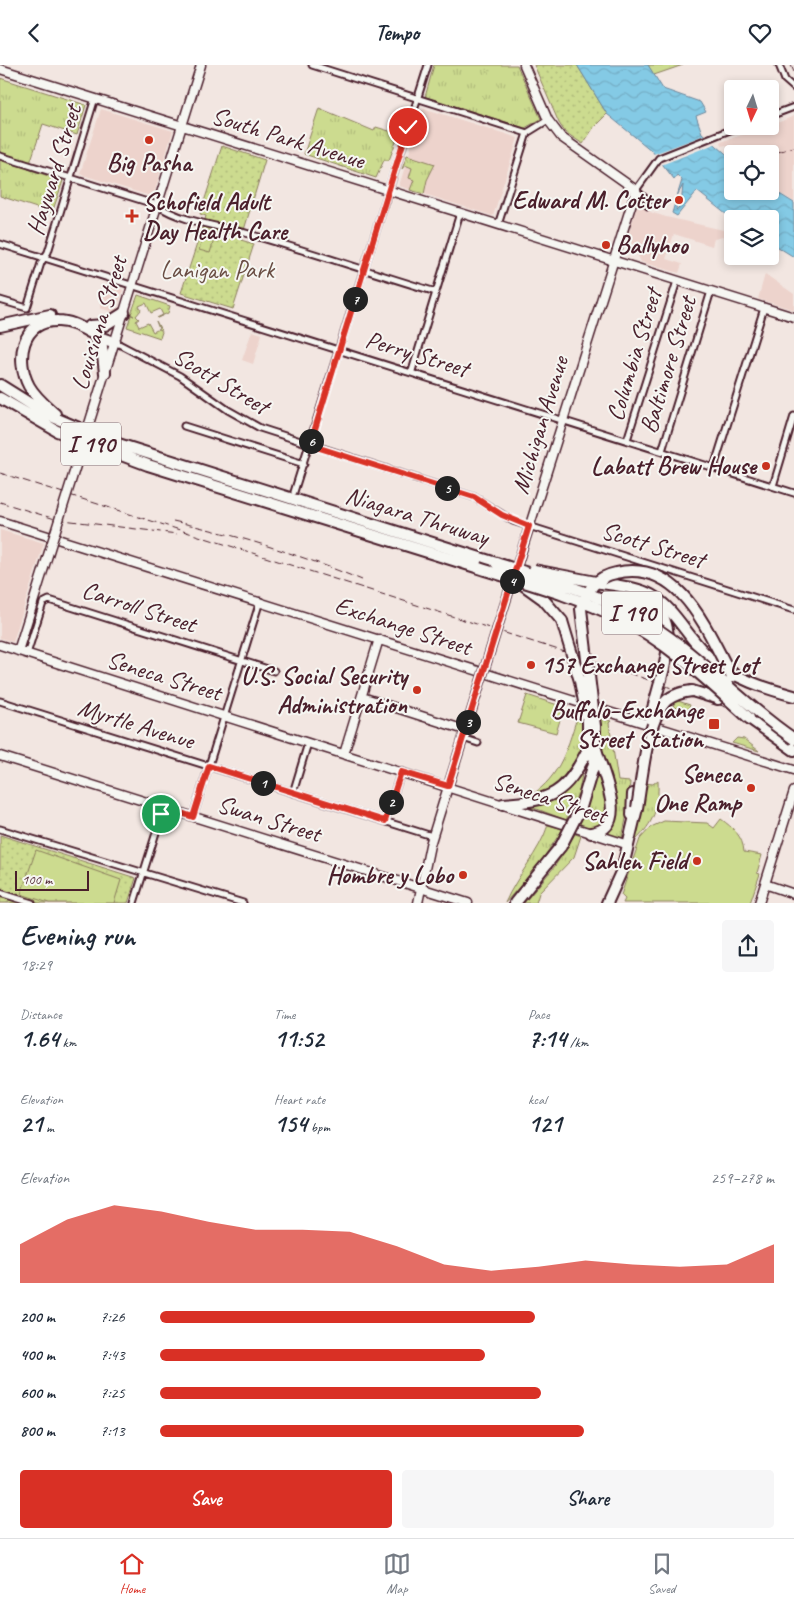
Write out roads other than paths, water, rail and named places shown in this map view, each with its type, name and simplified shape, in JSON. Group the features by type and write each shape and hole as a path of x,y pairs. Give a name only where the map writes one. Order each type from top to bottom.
{"highway":[{"path":"68,424 30,388 22,367 22,347 30,332 48,322 66,322 92,330 105,325 124,313"},
{"path":"0,326 62,315 115,342"},
{"path":"92,330 102,347 105,373"},
{"name":"Niagara Thruway","path":"0,385 34,407 68,424 207,479 597,607 640,629 679,657 750,718 794,750"},
{"name":"Niagara Thruway","path":"0,398 35,420 71,437 148,465 207,479 496,563 590,594 641,618 678,643 746,702 794,739"},
{"path":"496,563 637,589 651,595 664,605 705,653 730,672 749,682 794,696"},
{"path":"515,903 561,846 581,807 586,791 592,749 581,609 584,597 596,581 620,572 644,573 662,579 686,597 746,702"},
{"path":"517,580 543,599 562,621 591,724"},
{"path":"602,583 638,595 656,606 664,617 667,628 666,662 644,740 633,794 631,834"},
{"path":"608,903 622,870 629,845 651,734 656,717 666,701 682,692 700,692 718,699 750,718"},
{"path":"502,804 534,802 558,792 572,779 592,749"},
{"path":"591,833 600,831 608,824 614,812 592,749"}],"street":[{"name":"Louisiana Street","path":"18,651 201,65"},
{"path":"312,65 527,133"},
{"path":"294,492 428,65"},
{"path":"524,65 548,120 561,137 636,190 648,201 648,206"},
{"path":"779,65 785,80 794,88"},
{"name":"South Park Avenue","path":"0,69 794,317"},
{"name":"Hayward Street","path":"0,300 27,308 95,98"},
{"path":"779,112 794,107"},
{"path":"498,225 527,133 548,120"},
{"path":"636,190 652,165 659,158 724,132"},
{"path":"0,156 157,205 163,210 247,233 436,292"},
{"name":"Michigan Avenue","path":"418,903 432,836 636,190"},
{"path":"412,371 460,213"},
{"name":"Perry Street","path":"0,244 338,350 412,371 794,493"},
{"name":"Columbia Street","path":"627,440 676,281"},
{"name":"Baltimore Street","path":"662,451 711,291"},
{"path":"714,467 764,308"},
{"name":"Scott Street","path":"115,342 180,376 247,421 310,445 474,497 502,515 529,526 794,609"},
{"path":"773,486 794,416"},
{"path":"184,426 304,464"},
{"name":"Exchange Street","path":"0,521 794,770"},
{"name":"Carroll Street","path":"28,654 43,603 49,600 274,671"},
{"path":"193,817 260,601"},
{"path":"344,754 379,639"},
{"name":"Seneca Street","path":"1,648 28,654 629,845"},
{"path":"362,697 464,734 478,743"},
{"name":"Myrtle Avenue","path":"0,701 432,836"},
{"path":"293,793 308,743"},
{"name":"Swan Street","path":"0,756 468,903"},
{"path":"385,821 401,772"},
{"path":"759,903 794,791"},
{"path":"134,903 164,807"},
{"path":"0,829 243,903"},
{"path":"765,884 794,894"},
{"path":"0,893 32,903"}],"water":[{"path":"577,65 648,65 663,89 700,102 706,112 696,116 702,133 724,152 724,200 779,200 779,194 794,203 794,257 779,248 779,210 724,210 724,213 697,191 677,216 672,213 677,197 676,210 681,205 683,185 677,195 682,180 677,175 674,179 652,151 607,114"}],"railway":[{"path":"791,65 794,72"},
{"path":"779,152 794,147"},
{"path":"0,473 606,665 794,731"},
{"path":"0,502 55,519 177,534"},
{"path":"173,521 269,546 362,580"}],"place":[{"name":"Big Pasha","path":"149,140"},
{"name":"Edward M. Cotter","path":"679,200"},
{"name":"Schofield Adult Day Health Care","path":"132,216"},
{"name":"Ballyhoo","path":"606,245"},
{"name":"Labatt Brew House","path":"766,466"},
{"name":"157 Exchange Street Lot","path":"531,665"},
{"name":"U.S. Social Security Administration","path":"417,690"},
{"name":"Buffalo–Exchange Street Station","path":"714,724"},
{"name":"Seneca One Ramp","path":"751,788"},
{"name":"Sahlen Field","path":"697,861"},
{"name":"Hombre y Lobo","path":"463,875"}],"park label":[{"name":"Lanigan Park","path":"217,270"}]}
